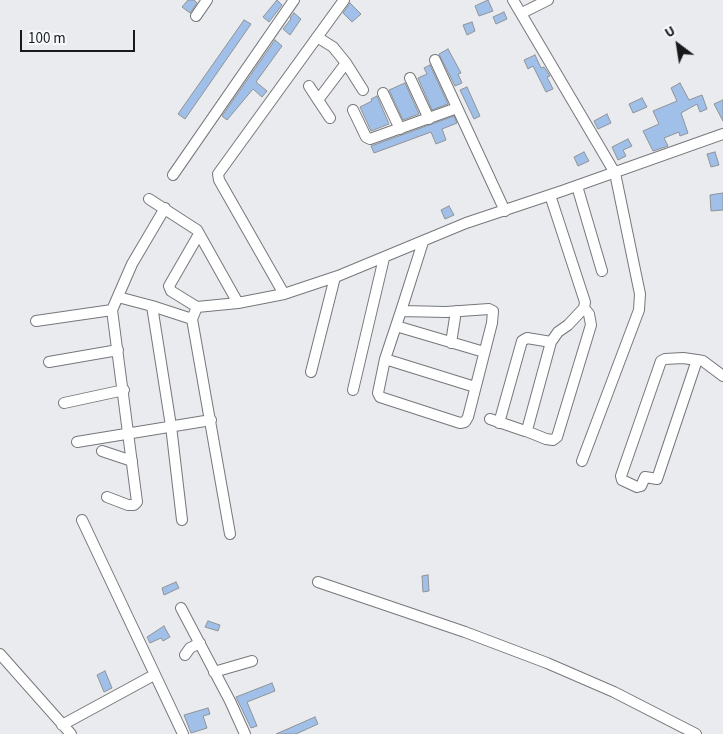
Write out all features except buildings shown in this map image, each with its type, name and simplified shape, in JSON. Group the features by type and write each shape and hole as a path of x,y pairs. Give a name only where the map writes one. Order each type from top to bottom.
{"street":[{"path":"196,16 207,0"},
{"path":"173,175 294,0"},
{"path":"284,294 219,180 218,174 344,0"},
{"path":"513,0 615,172 640,294 640,303 582,461"},
{"path":"522,13 548,0"},
{"path":"317,37 333,47 346,63 363,90"},
{"path":"435,60 505,211"},
{"path":"318,100 346,63"},
{"path":"410,78 429,119"},
{"path":"309,86 330,118"},
{"path":"384,93 400,129"},
{"path":"353,110 369,139 457,108"},
{"path":"200,234 169,286 171,292 197,307 238,304 284,294 335,277 466,223 550,196 723,134"},
{"path":"577,186 602,271"},
{"path":"526,431 551,342 554,336 584,308 585,302 550,196"},
{"path":"149,199 192,226 200,234 238,304"},
{"path":"106,497 128,506 134,505 137,502 124,390 112,310 132,264 164,208"},
{"path":"401,310 492,310 494,315 467,419 460,423 380,396 378,390 385,359 423,242"},
{"path":"353,390 384,258"},
{"path":"311,372 335,277"},
{"path":"118,298 152,306 192,319"},
{"path":"152,306 171,426 182,520"},
{"path":"197,307 192,319 230,534"},
{"path":"551,342 526,338 522,341 494,421 553,440 557,437 591,325 589,314 584,308"},
{"path":"36,321 112,310"},
{"path":"451,343 456,311"},
{"path":"396,326 484,352"},
{"path":"49,362 118,350"},
{"path":"697,360 657,479 645,477 641,486 637,487 622,480 620,476 661,361 683,358 697,360 703,361 723,376"},
{"path":"385,359 475,387"},
{"path":"64,403 124,390"},
{"path":"77,442 211,420"},
{"path":"102,451 132,461"},
{"path":"82,520 183,734"},
{"path":"318,582 465,632 548,663 614,692 696,734"},
{"path":"181,608 245,734"},
{"path":"185,655 190,648 200,643"},
{"path":"0,654 71,734"},
{"path":"214,672 252,661"},
{"path":"62,725 154,675"}]}
